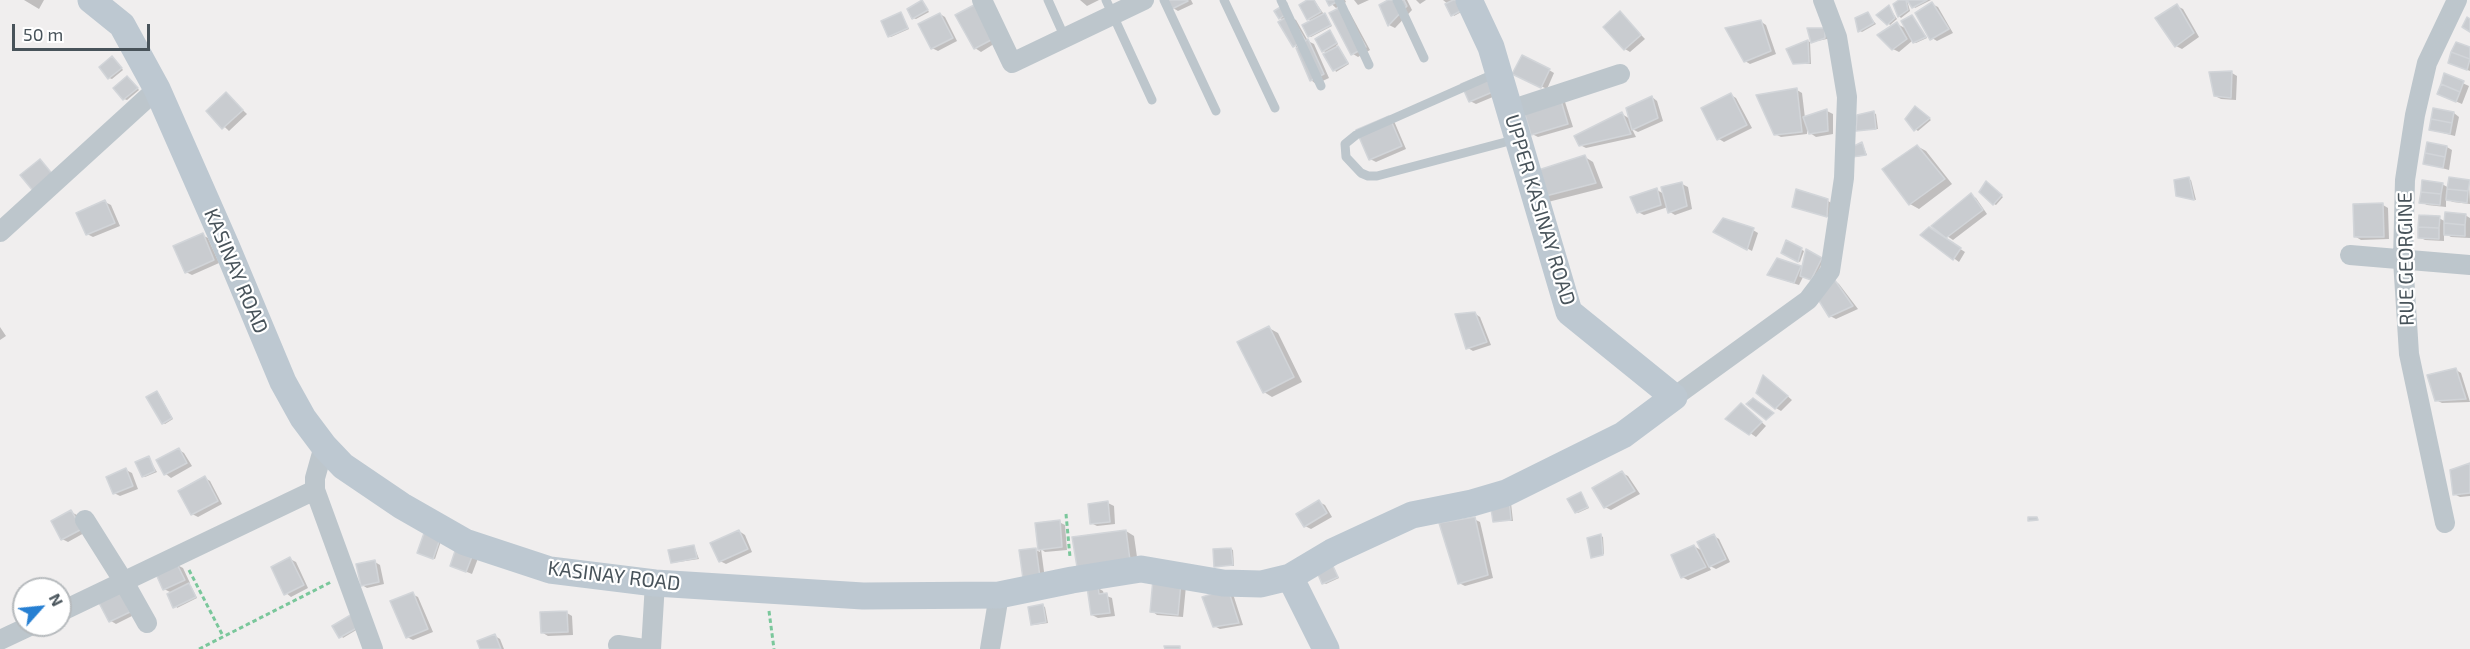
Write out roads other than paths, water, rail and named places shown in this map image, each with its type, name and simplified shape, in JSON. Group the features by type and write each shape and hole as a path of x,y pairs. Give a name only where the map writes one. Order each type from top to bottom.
{"street":[{"name":"KASINAY ROAD","path":"91,0 122,25 157,89 283,382 303,418 324,446 343,466 402,506 465,542 550,570 655,583 863,596 999,595 1141,569 1223,584 1261,584 1290,577 1332,552 1412,515 1472,503 1506,493 1623,435 1674,397"},
{"path":"982,0 1012,63 1065,38 1109,8 1144,0"},
{"path":"1674,397 1808,300 1830,271 1844,178 1847,97 1837,37 1823,0"},
{"name":"RUE GEORGINE","path":"2445,523 2409,354 2403,260 2405,180 2415,115 2427,63 2457,0"},
{"name":"UPPER KASINAY ROAD","path":"1473,8 1491,47 1499,72 1569,312 1674,397"},
{"path":"1510,110 1620,74"},
{"path":"0,232 157,89"},
{"path":"2350,255 2470,265"},
{"path":"324,446 315,478 315,490 373,649"},
{"path":"72,606 315,490"},
{"path":"85,520 147,623"},
{"path":"1290,577 1326,649"},
{"path":"651,649 655,583"},
{"path":"990,649 999,595"},
{"path":"618,645 644,649"}],"lane":[{"path":"1048,0 1065,38"},
{"path":"1164,0 1216,111"},
{"path":"1224,0 1275,108"},
{"path":"1281,0 1321,86"},
{"path":"1339,0 1369,65"},
{"path":"1397,0 1424,58"},
{"path":"1109,8 1152,100"},
{"path":"1499,72 1356,135 1345,144 1346,157 1361,173 1377,176 1519,138"}]}
